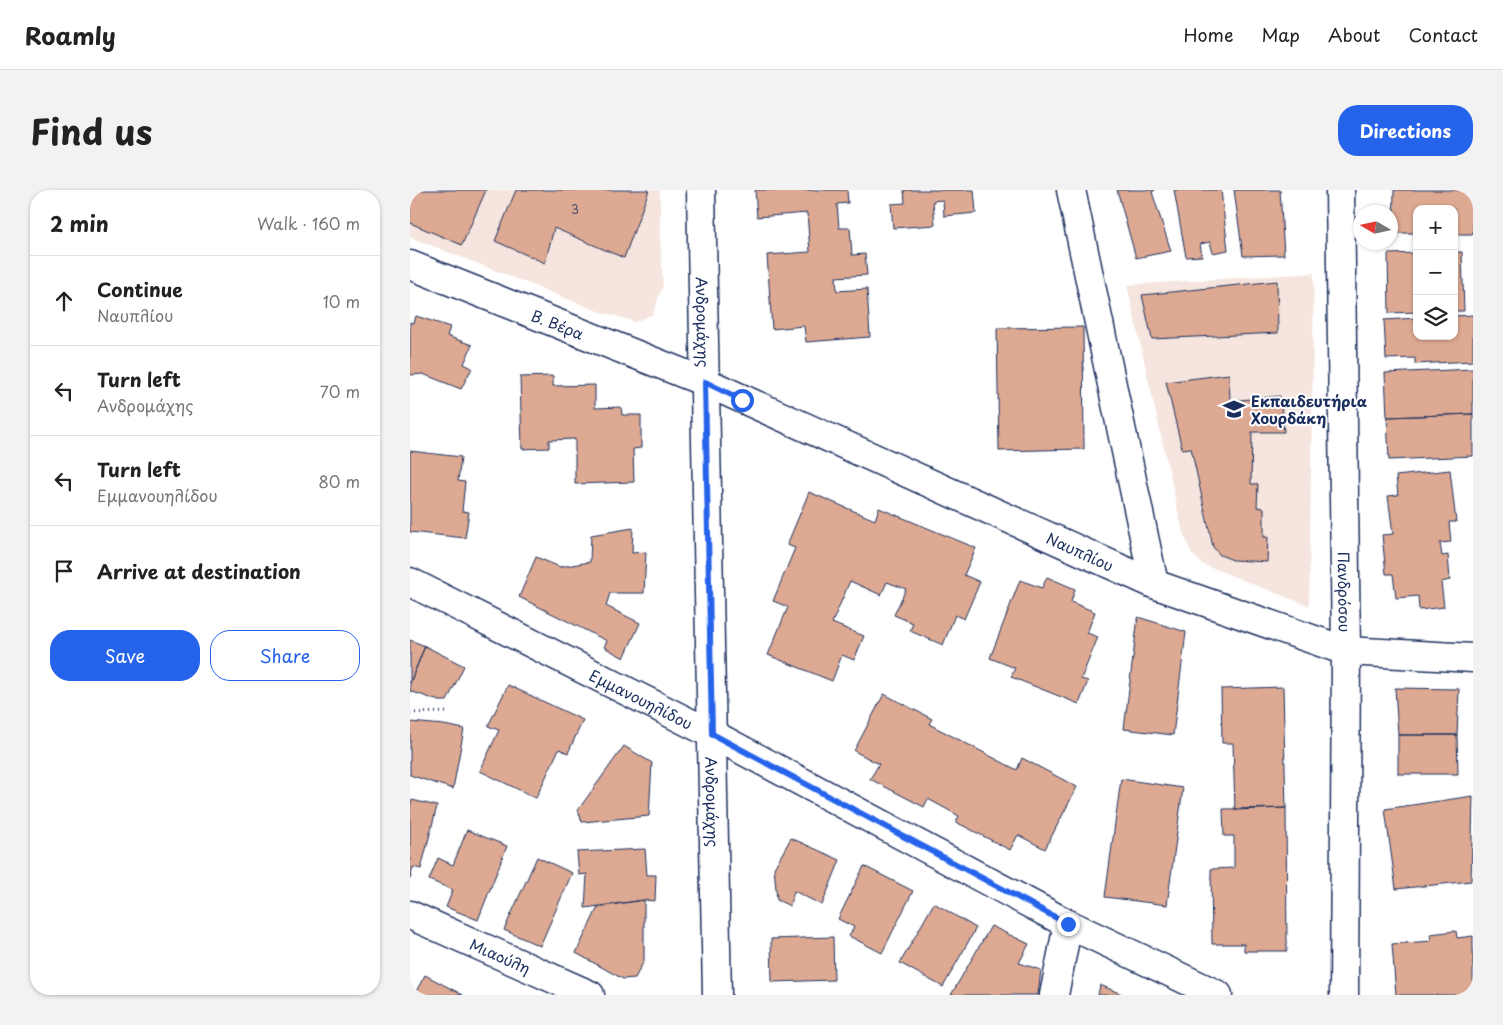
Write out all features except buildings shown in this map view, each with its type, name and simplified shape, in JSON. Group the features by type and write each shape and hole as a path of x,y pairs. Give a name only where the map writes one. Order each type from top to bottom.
{"street":[{"name":"Ανδρομάχης","path":"701,190 717,995"},
{"path":"1071,190 1154,584"},
{"name":"Πανδρόσου","path":"1340,190 1346,651 1344,995"},
{"name":"Β. Βέρα","path":"410,265 705,382"},
{"name":"Ναυπλίου","path":"705,382 1154,584 1346,651 1473,658"},
{"name":"Εμμανουηλίδου","path":"410,582 712,734 1068,924 1218,995"},
{"name":"Μιαούλη","path":"410,915 590,995"},
{"path":"1054,995 1068,924"}],"path":[{"path":"410,713 450,712"}],"shaded area":[{"path":"410,190 660,190 663,285 653,314 635,322 598,311 410,237"},
{"name":"Εκπαιδευτήρια Χουρδάκη","path":"1314,273 1309,606 1202,564 1192,554 1183,533 1127,285"}],"place":[{"name":"Εκπαιδευτήρια Χουρδάκη","path":"1234,409"}],"route":[{"path":"742,400 705,382 712,734 1068,924"}]}
